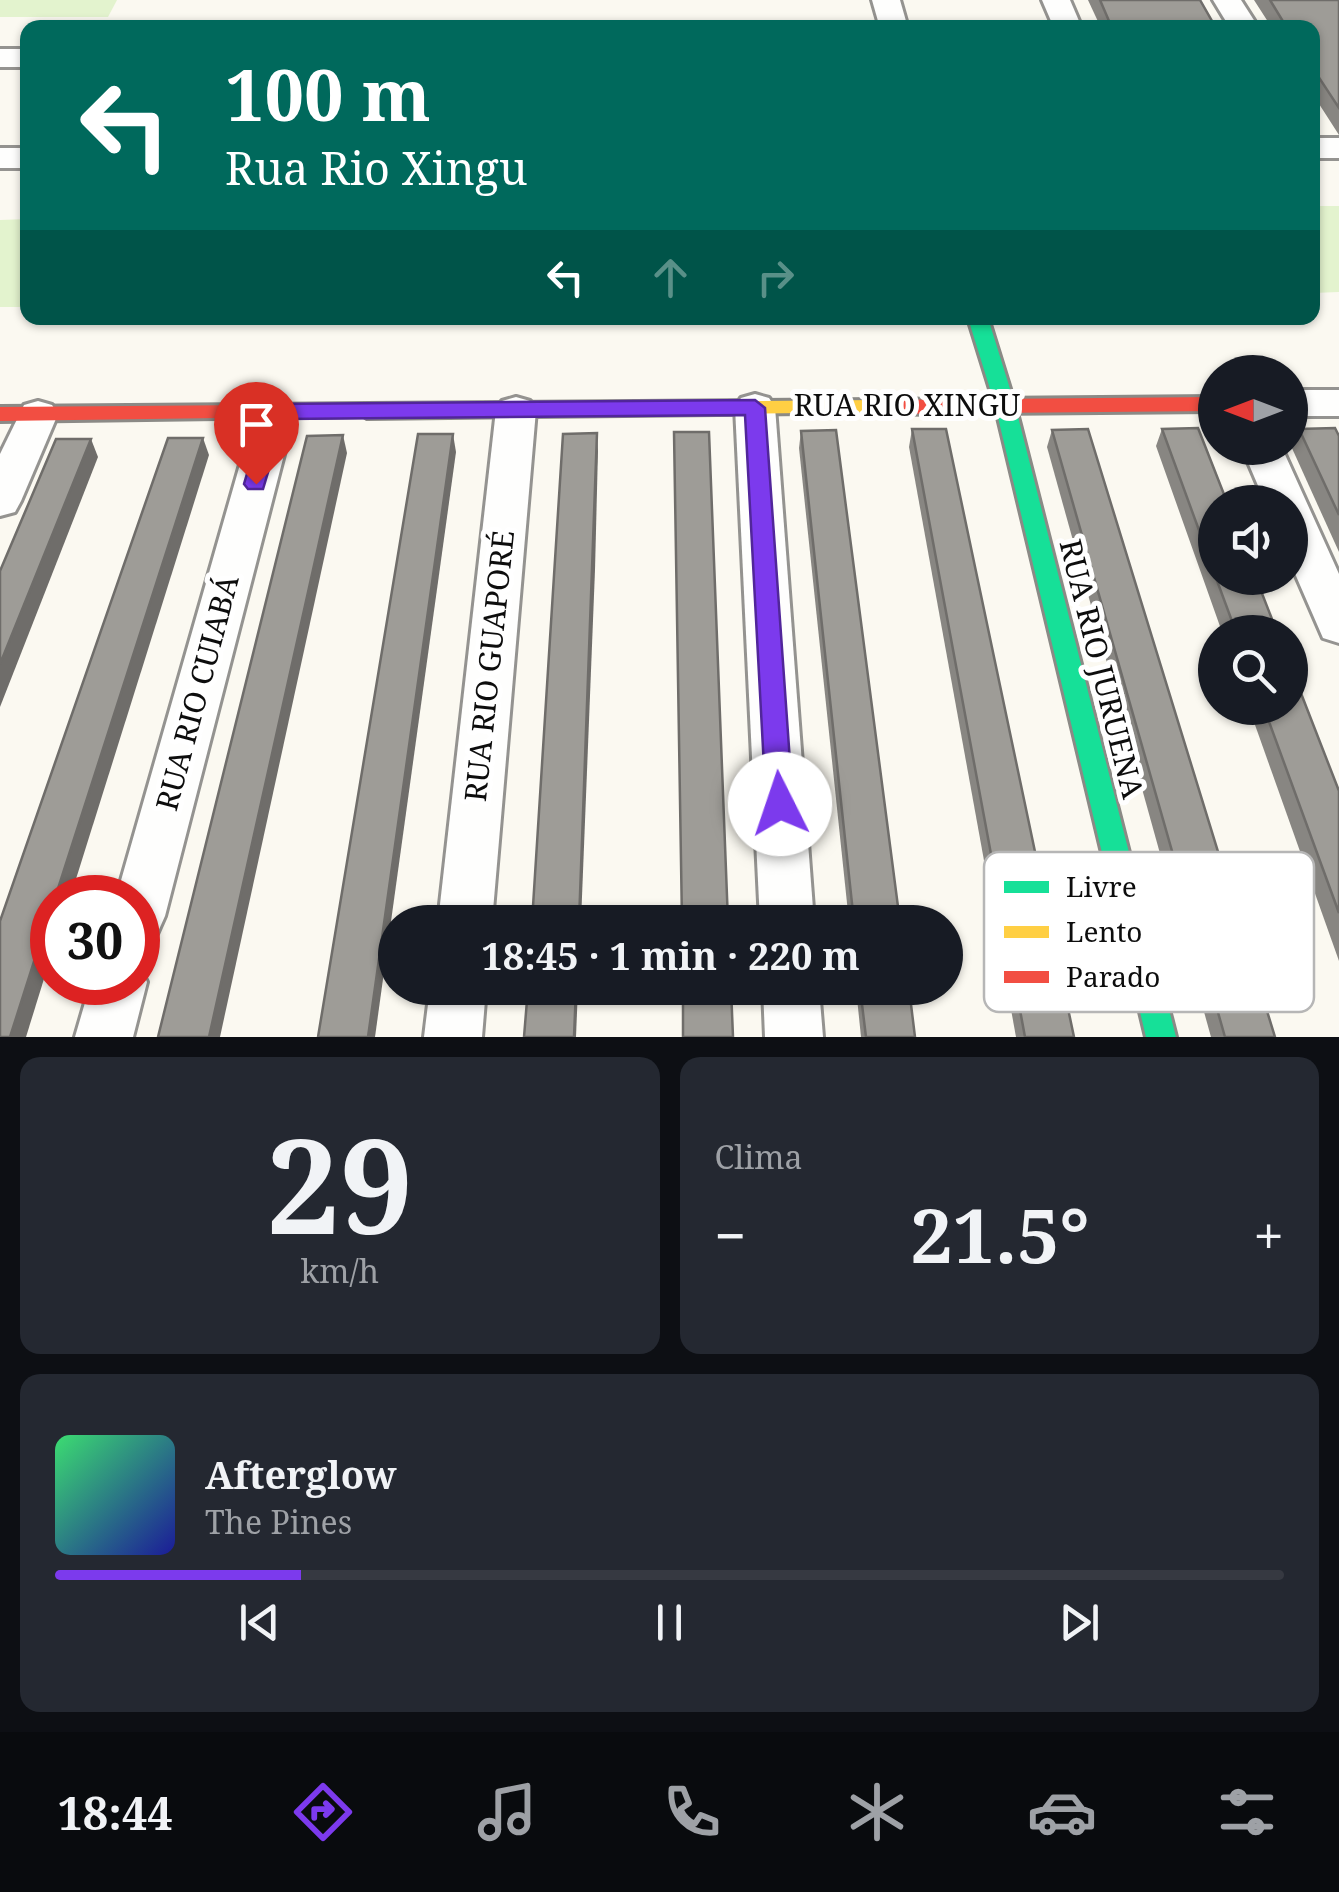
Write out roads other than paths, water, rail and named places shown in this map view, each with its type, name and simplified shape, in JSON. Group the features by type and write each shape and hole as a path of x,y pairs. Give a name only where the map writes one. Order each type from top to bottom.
{"street":[{"name":"RUA RIO JURUENA","path":"980,325 1005,406 1115,852"},
{"path":"1308,403 1339,403"},
{"name":"RUA RIO XINGU","path":"19,414 1198,404"},
{"path":"755,408 786,905"},
{"name":"RUA RIO GUAPORÉ","path":"467,905 516,410"},
{"name":"RUA RIO CUIABÁ","path":"149,875 275,412"},
{"path":"0,500 19,414"},
{"path":"1308,554 1339,625"},
{"path":"104,1037 113,1005"},
{"path":"454,1037 457,1005"},
{"path":"792,1005 794,1037"},
{"name":"RUA RIO JURUENA","path":"1155,1012 1161,1037"}]}
